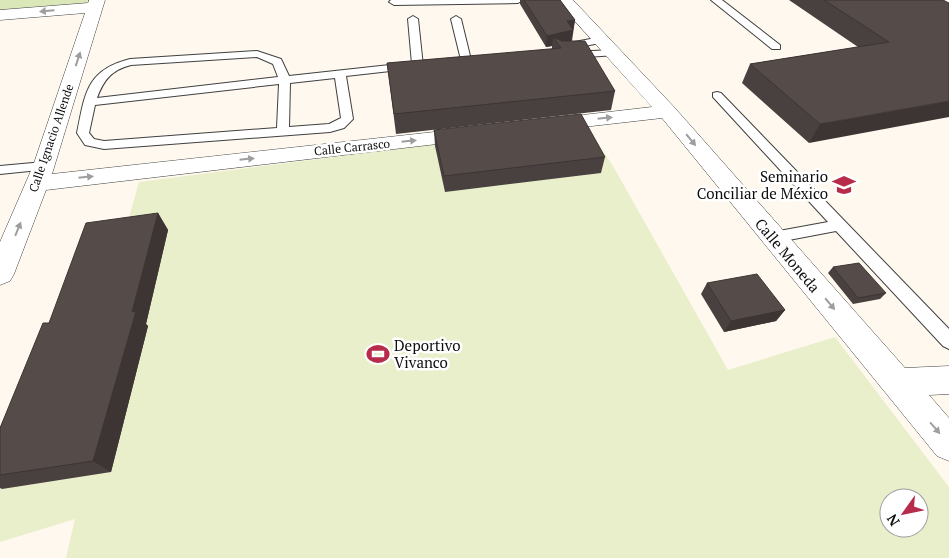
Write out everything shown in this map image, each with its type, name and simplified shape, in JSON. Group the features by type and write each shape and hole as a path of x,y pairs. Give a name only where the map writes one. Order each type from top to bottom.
{"street":[{"name":"Calle Moneda","path":"564,0 667,111 949,444"},
{"path":"943,0 949,3"},
{"path":"0,15 96,4"},
{"name":"Calle Ignacio Allende","path":"0,274 40,174 96,4"},
{"path":"529,127 667,111"},
{"name":"Calle Carrasco","path":"40,174 490,131"},
{"path":"896,382 949,380"}],"lane":[{"path":"394,2 518,0"},
{"path":"716,0 776,47"},
{"path":"89,102 422,65 413,19"},
{"path":"456,19 466,60"},
{"path":"607,46 554,52 607,46"},
{"path":"283,131 284,79 278,63 269,56 257,54 130,62 112,67 102,74 89,102 83,133 90,142 104,145 330,128 340,125 347,119 340,73"},
{"path":"717,94 949,341"},
{"name":"Calle Carrasco","path":"0,170 40,174"},
{"path":"773,237 839,225"}],"green space":[{"path":"0,0 88,0 85,6 0,13"},
{"name":"Deportivo Vivanco","path":"586,125 613,166 728,370 835,337 949,487 949,558 66,558 75,519 0,542 0,446 128,221 139,182"}],"building":[{"path":"524,0 560,0 575,20 567,21 573,30 547,36"},
{"path":"824,0 943,0 949,3 949,101 820,124 750,64 889,42"},
{"path":"553,37 562,41 585,41 615,91 394,114 387,63 561,48"},
{"path":"581,114 605,157 444,176 434,130"},
{"path":"158,213 132,312 136,311 93,461 0,475 0,428 43,323 49,323 86,223"},
{"path":"859,263 886,293 858,298 833,267"},
{"path":"757,274 785,310 731,321 707,283"}],"place":[{"name":"Seminario Conciliar de México","path":"844,185"},
{"name":"Deportivo Vivanco","path":"378,354"}]}
